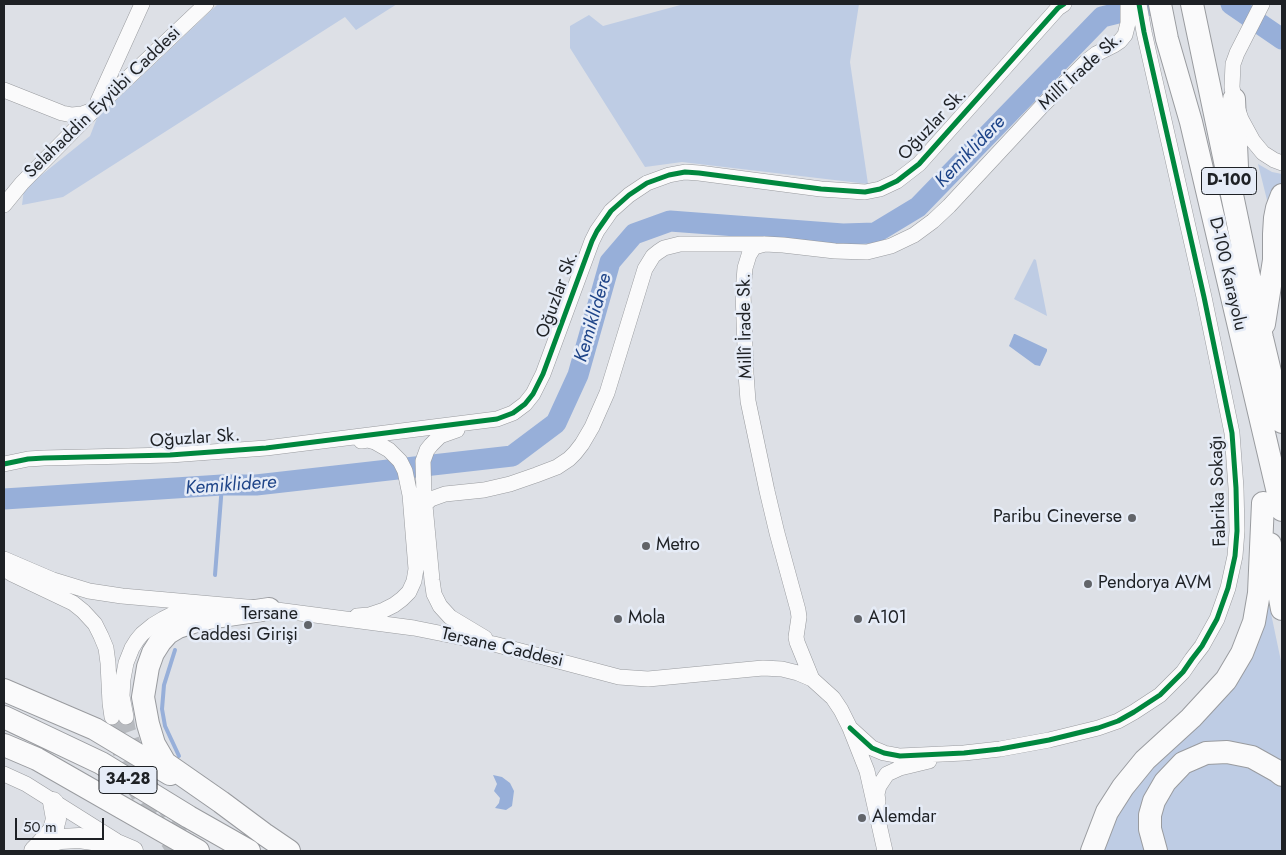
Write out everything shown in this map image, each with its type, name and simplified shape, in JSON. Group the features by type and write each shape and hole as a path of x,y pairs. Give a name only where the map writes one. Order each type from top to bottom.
{"highway":[{"name":"D-100 Karayolu","path":"1160,4 1152,38 1191,122 1253,341 1282,422"},
{"name":"D-100 Karayolu","path":"1194,13 1241,238 1253,341"},
{"path":"1234,99 1241,238"},
{"path":"1282,195 1275,218 1274,260 1253,341 1273,507 1282,610"},
{"path":"1253,341 1282,375"},
{"path":"1092,851 1107,812 1123,787 1145,760 1191,718 1226,680 1242,653 1254,622 1273,507"},
{"path":"256,843 208,792 165,763 154,744 148,724 144,696 148,666 153,653 168,633 178,627 208,618 269,609"},
{"path":"4,690 96,729 184,783 256,843 289,851"},
{"name":"34-28","path":"4,716 101,763 189,817 256,843"},
{"name":"34-28","path":"4,745 37,759 198,851"},
{"path":"1156,851 1150,829 1150,815 1154,801 1165,782 1184,763 1206,753 1227,752 1252,757 1282,775"},
{"path":"37,759 168,851"}],"main road":[{"path":"38,848 53,830 56,819 53,802"},
{"path":"38,848 61,839 80,838 114,843 129,850"}],"street":[{"path":"4,90 62,114 82,114 95,109 142,4"},
{"name":"Selahaddin Eyyübi Caddesi","path":"4,205 9,194 206,4"},
{"path":"1128,4 1125,34 1136,35 1144,39 1152,38"},
{"name":"Fabrika Sokağı","path":"881,835 878,790 887,774 900,768 964,753 1027,744 1098,728 1118,721 1160,694 1183,672 1202,646 1217,620 1228,588 1235,556 1237,531 1232,433 1152,38 1139,4"},
{"path":"1261,4 1240,45 1234,64 1232,87 1234,99 1244,126 1258,148 1268,157 1282,163"},
{"name":"Oğuzlar Sk.","path":"4,464 28,459 196,454 297,444 497,418 513,413 525,404 536,389 548,362 592,241 606,217 629,195 647,183 669,175 685,172 821,189 865,192 880,189 897,181 919,164 1061,5"},
{"name":"Millî İrade Sk.","path":"812,678 797,642 798,610 767,491 747,390 743,306 746,261 754,247 765,244 783,244 835,252 860,252 880,250 907,239 949,206 1043,105 1087,61 1096,54 1118,43 1125,34"},
{"path":"41,106 57,115 64,125 63,138 59,146"},
{"path":"420,498 431,499 445,494 484,490 510,484 556,467 569,459 582,444 607,393 645,269 653,256 658,252 664,248 680,244 765,244"},
{"path":"340,618 370,615 384,610 398,602 409,592 414,581 416,568 423,462 427,450 440,436 446,433 497,418"},
{"path":"297,444 368,440 382,445 400,460 420,498 434,594 440,606 450,617 494,644"},
{"name":"Tersane Caddesi","path":"4,559 53,580 89,591 122,596 244,606 414,628 494,644 619,677 648,679 763,668 782,669 798,673 812,678 833,698 850,728 867,771 885,851"},
{"path":"4,569 73,603 95,624 104,642 108,663 110,703 119,717 126,663 132,648 142,634 163,618 173,614 244,606"},
{"name":"Fabrika Sokağı","path":"850,728 872,748 892,755 964,753"},
{"path":"4,774 26,784 129,850"}],"shaded area":[{"path":"218,4 397,4 356,30 345,17 63,197 22,205 24,189 90,136 97,118"},
{"path":"684,4 859,4 850,62 868,184 682,162 645,167 570,48 570,26 589,15 603,26"},
{"path":"1258,164 1272,172 1282,174 1282,190 1271,216"},
{"path":"1034,259 1036,260 1047,316 1014,299"},
{"path":"1268,599 1282,666 1282,767 1183,755 1147,851 1100,851 1116,815 1155,763"},
{"path":"1234,758 1282,784 1282,851 1163,851 1157,813 1186,768"}],"water":[{"path":"1014,334 1047,349 1040,366 1035,365 1009,346"},
{"path":"493,775 502,777 510,783 514,791 512,806 506,810 495,808 500,798 494,791 497,784"}],"waterway":[{"name":"Kemiklidere","path":"4,499 222,485 256,485 512,456 556,423 578,375 610,262 634,234 670,221 843,234 875,233 918,207 1102,17 1154,4"},
{"name":"Kemiklidere","path":"1231,4 1282,39"},
{"path":"215,575 222,485"},
{"path":"175,650 164,685 162,709 165,726 179,756"}],"tunnel":[{"path":"112,717 121,755 134,788 174,851"},
{"path":"126,717 128,729 140,763 154,793 191,844"}],"cycle path":[{"path":"4,464 44,458 170,455 266,448 497,419 513,413 525,404 533,394 543,374 597,231 611,211 629,195 647,183 669,175 685,172 821,189 865,192 880,189 897,181 919,164 1058,8 1064,4"},
{"path":"850,728 872,748 884,753 900,756 1000,749 1098,728 1118,721 1160,695 1183,672 1202,646 1217,619 1228,588 1235,556 1237,531 1236,488 1232,433 1139,4"}],"place":[{"name":"Paribu Cineverse","path":"1132,518"},
{"name":"Metro","path":"646,546"},
{"name":"Pendorya AVM","path":"1088,584"},
{"name":"Mola","path":"618,619"},
{"name":"A101","path":"858,619"},
{"name":"Tersane Caddesi Girişi","path":"308,625"},
{"name":"Alemdar","path":"862,818"}]}
